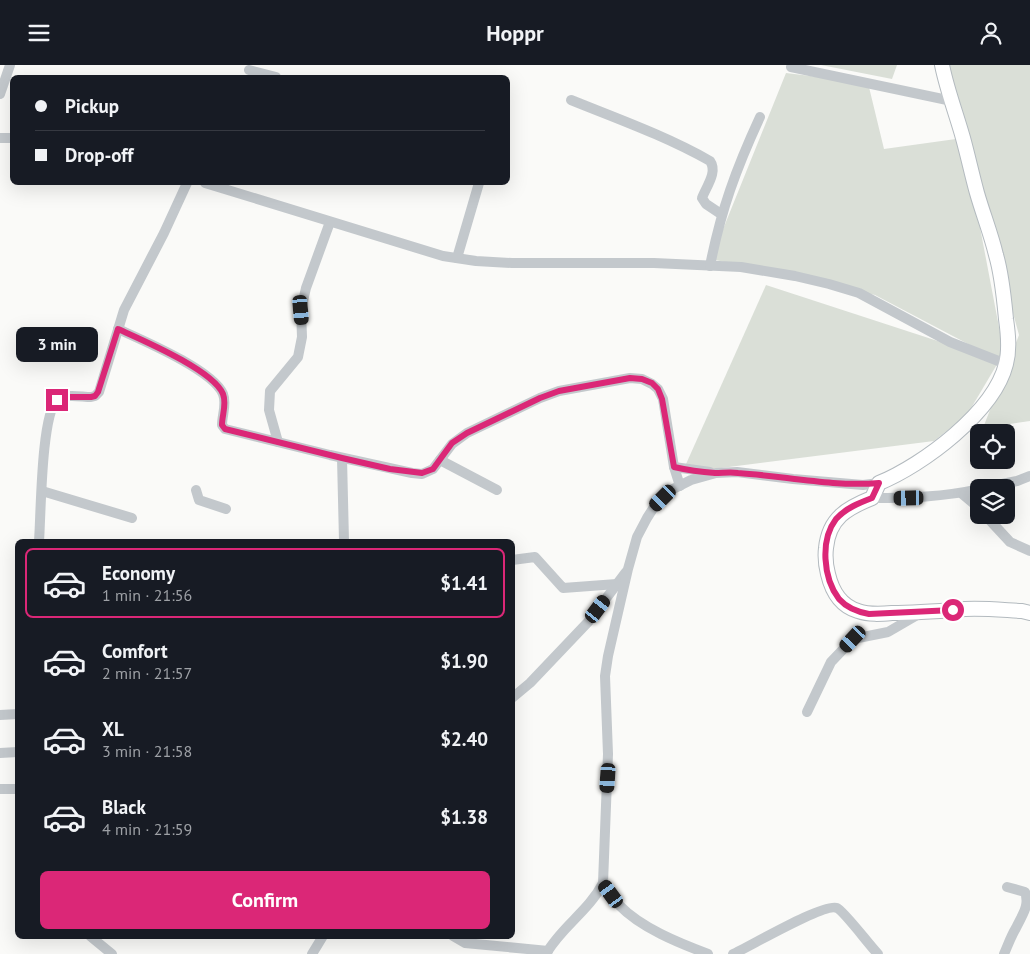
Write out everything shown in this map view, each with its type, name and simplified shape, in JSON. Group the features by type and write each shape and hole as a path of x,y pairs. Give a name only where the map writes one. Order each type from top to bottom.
{"street":[{"path":"0,94 10,65"},
{"path":"674,467 716,473 737,473 863,485 879,483 897,476 948,440 968,423 986,403 1006,364 1008,334 1005,300 997,257 942,65"},
{"path":"791,67 952,101"},
{"path":"249,71 267,75"},
{"path":"571,100 688,148 710,161 714,168 702,198 706,204 721,214"},
{"path":"710,266 721,214 740,160 760,117"},
{"path":"39,539 46,435 51,408 57,400 64,397 91,397 95,396 98,392 124,310 164,233 186,185"},
{"path":"457,258 477,185"},
{"path":"228,186 330,222 457,258 512,263 654,263 741,267 829,283 860,293 950,342 1006,364"},
{"path":"278,442 268,410 270,391 298,357 302,337 301,310 306,288 330,222"},
{"path":"118,329 186,362 219,387 225,400 222,425 225,429 390,469 422,473 433,469 452,443 467,433 540,398 559,391 630,378 642,379 652,383 658,389 662,399 674,467 680,486"},
{"path":"342,458 344,539"},
{"path":"440,460 497,490"},
{"path":"458,939 465,943 547,953 593,899 603,883 608,778 605,676 628,569 637,537 646,518 654,507 672,490 691,480 716,473"},
{"path":"1015,481 1030,476"},
{"path":"872,498 879,483"},
{"path":"196,490 199,501 226,509"},
{"path":"42,491 132,518"},
{"path":"970,491 909,498 872,498 854,505 845,511 836,519 828,534 825,550 826,566 834,591 848,607 858,612 869,614 968,609 1030,613"},
{"path":"961,493 970,500"},
{"path":"994,524 1010,542 1030,551"},
{"path":"515,559 535,557 563,588 617,584"},
{"path":"515,696 530,683 589,621 628,569"},
{"path":"807,712 831,663 853,639 888,632 922,612"},
{"path":"0,715 15,714"},
{"path":"0,753 15,751"},
{"path":"0,789 15,789"},
{"path":"603,883 619,905 638,920 681,943 708,954"},
{"path":"1004,954 1016,926 1025,915 1028,902 1025,892 1007,887"},
{"path":"733,954 811,914 832,907 837,908 844,914 878,954"},
{"path":"94,939 112,954"},
{"path":"312,954 321,939"}],"shaded area":[{"path":"821,65 897,65 892,79"},
{"path":"945,65 1030,65 1030,421 1010,424 985,424 1019,335"},
{"path":"786,73 868,83 884,149 963,138 1006,364 875,295 711,259"},
{"path":"766,285 999,361 967,415 934,441 682,473"}],"route":[{"path":"57,400 64,397 95,396 104,378 118,329 186,362 219,387 225,400 222,425 225,429 390,469 422,473 433,469 452,443 467,433 540,398 559,391 630,378 642,379 652,383 658,389 662,399 674,467 716,473 737,473 863,485 879,483 872,498 854,505 845,511 836,519 828,534 825,550 826,566 834,591 848,607 858,612 869,614 953,610"}]}
